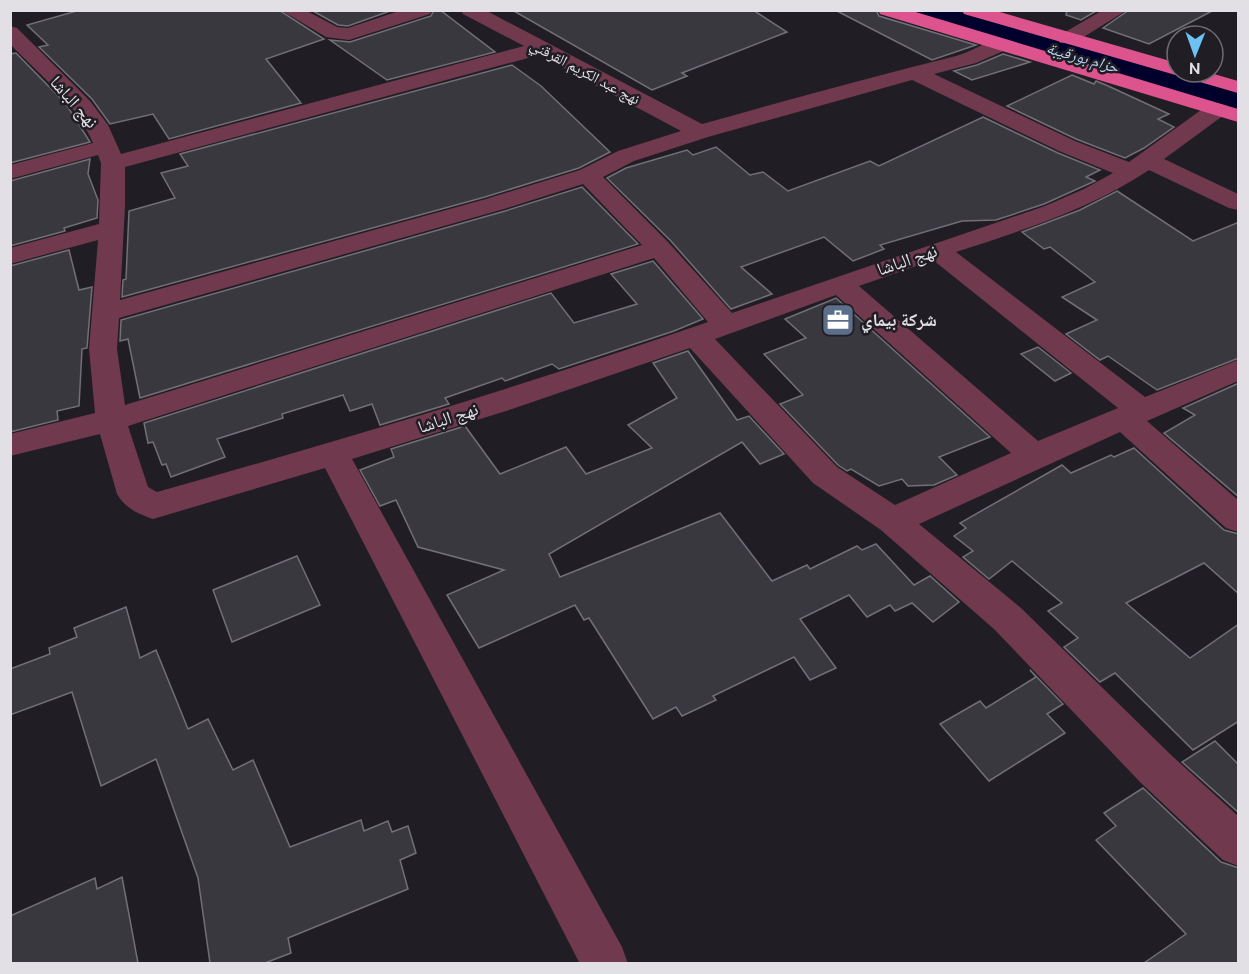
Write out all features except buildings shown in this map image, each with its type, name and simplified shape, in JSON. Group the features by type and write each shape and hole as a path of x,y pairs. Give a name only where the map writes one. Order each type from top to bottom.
{"highway":[{"path":"887,10 1227,113"},
{"path":"971,10 1165,67"}],"street":[{"path":"290,10 333,33 349,34 423,10"},
{"name":"نهج عبد الكريم القرقني","path":"470,10 700,132"},
{"path":"1067,39 1118,10"},
{"name":"نهج الباشا","path":"10,32 82,106 97,125 110,154 111,229 103,348 111,420 134,494 153,506 334,455 696,337 936,250 1049,213 1092,194 1227,113"},
{"path":"105,313 306,258 588,175 626,156 700,132 969,59 1001,45"},
{"path":"10,172 110,154 542,48"},
{"path":"914,73 1067,146 1140,166 1239,203"},
{"path":"588,175 659,248 728,326"},
{"path":"10,256 111,229"},
{"path":"10,445 111,420 659,248"},
{"path":"936,250 1133,415 1239,519"},
{"path":"840,284 1034,456"},
{"path":"696,337 825,475 893,521 1008,619 1155,768 1239,845"},
{"path":"893,521 1034,456 1239,370"},
{"path":"334,455 605,963"}],"water":[{"name":"حزام بورقيبة","path":"907,11 956,11 1165,72 1165,84 1207,84 1238,93 1238,110"}],"place":[{"name":"شركة بيماي","path":"838,320"}]}
